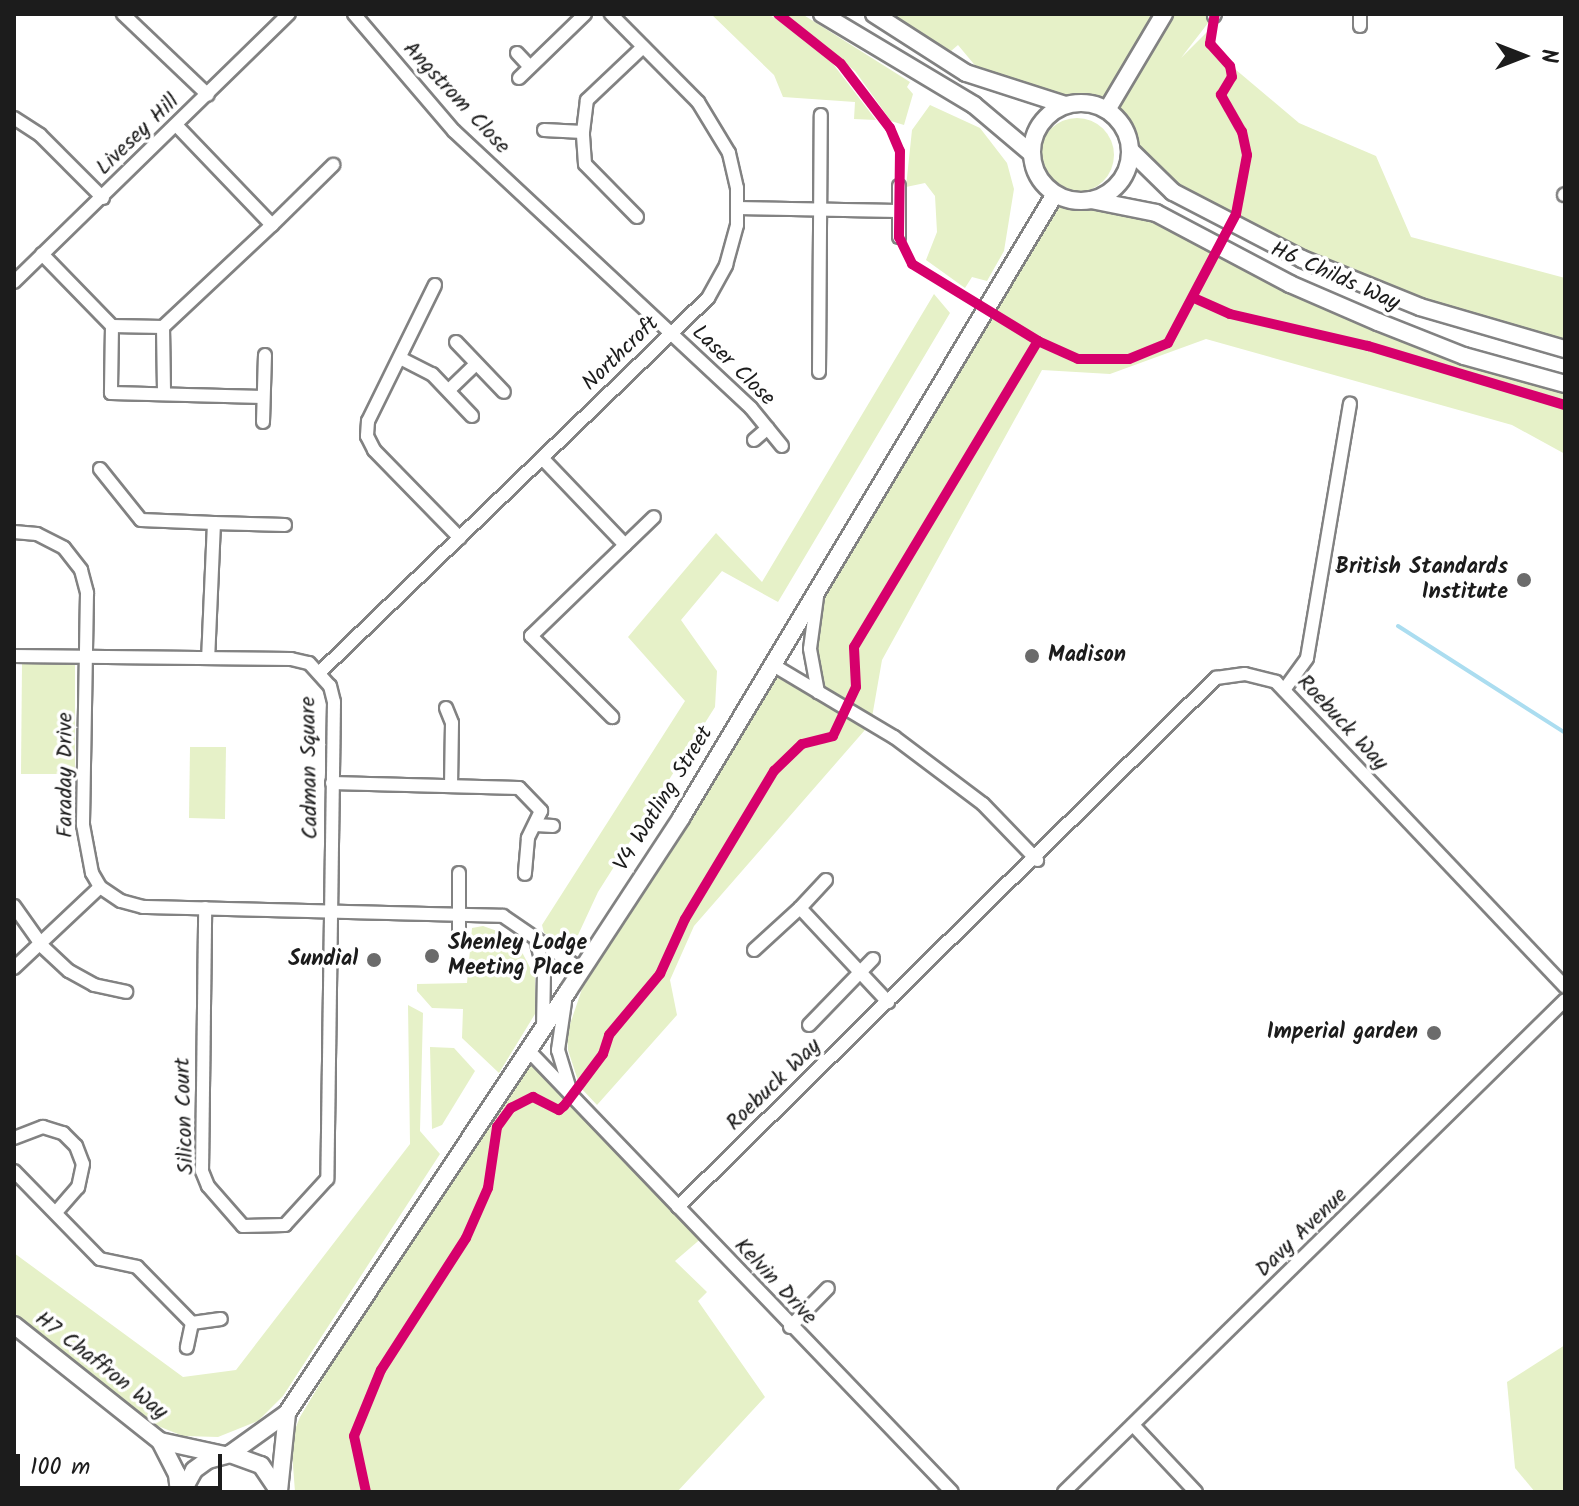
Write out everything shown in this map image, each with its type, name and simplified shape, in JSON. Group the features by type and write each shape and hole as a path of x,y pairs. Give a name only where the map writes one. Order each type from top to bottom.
{"street":[{"path":"123,14 132,28 172,58 208,95"},
{"name":"Livesey Hill","path":"14,282 289,14"},
{"name":"Angstrom Close","path":"354,14 454,131 671,333"},
{"path":"519,78 585,14"},
{"name":"Northcroft","path":"320,672 708,298 726,265 737,208 729,153 717,126 611,14"},
{"path":"822,14 957,95 1031,153 1043,183 1055,194 1091,200 1115,187 1130,150 1120,121 1107,110 1079,102 1065,105 1040,123 1031,153"},
{"path":"874,14 966,73 1065,105"},
{"path":"1107,110 1164,14"},
{"path":"637,217 585,164 583,132 587,100 643,47"},
{"path":"517,53 530,67"},
{"path":"819,372 821,115"},
{"path":"14,118 40,135 103,198"},
{"path":"177,126 272,225"},
{"path":"544,130 583,132"},
{"name":"H6 Childs Way","path":"1130,150 1173,192 1246,231 1420,307 1565,349"},
{"path":"42,254 112,326 163,327 333,165"},
{"path":"899,186 899,237"},
{"name":"V4 Watling Street","path":"181,1492 194,1470 227,1455 287,1413 582,970 773,665 995,289 1055,194"},
{"name":"H6 Childs Way","path":"1091,200 1156,213 1235,255 1464,356 1565,384"},
{"path":"737,208 898,211"},
{"path":"435,285 368,421 367,436 374,450 460,538"},
{"path":"112,326 111,393 263,397"},
{"path":"163,327 164,394"},
{"name":"Laser Close","path":"671,333 768,428 782,446"},
{"path":"456,342 504,392"},
{"path":"263,422 265,355"},
{"path":"400,358 432,374 472,416"},
{"path":"449,390 476,364"},
{"path":"1284,690 1307,658 1350,404"},
{"name":"Laser Close","path":"754,440 768,428"},
{"path":"542,458 625,545"},
{"path":"100,469 141,520 285,525"},
{"path":"612,717 527,632 654,517"},
{"path":"208,658 214,523"},
{"name":"Faraday Drive","path":"14,532 37,534 64,548 81,570 87,593 83,825 92,873 100,887"},
{"path":"818,590 810,649 818,692"},
{"name":"Cadman Square","path":"14,656 291,659 320,672 334,702 330,911"},
{"path":"773,665 894,737 983,804 1037,860"},
{"name":"Roebuck Way","path":"678,1207 1037,860 1216,678 1245,674 1276,682 1565,987"},
{"path":"446,708 452,723 451,786"},
{"path":"332,783 519,788 533,797 541,811 528,838 525,874"},
{"path":"536,825 553,826"},
{"path":"457,873 459,940"},
{"path":"754,950 826,880"},
{"path":"14,968 100,887 121,901 143,907 503,916 582,970"},
{"path":"14,906 40,943 94,985 126,992"},
{"name":"Silicon Court","path":"205,908 202,1171 208,1186 243,1226 285,1225 327,1179 330,911"},
{"path":"800,908 888,1002"},
{"path":"536,939 544,972 543,1029"},
{"path":"809,1025 873,959"},
{"name":"Kelvin Drive","path":"568,991 558,1050 572,1097"},
{"name":"Davy Avenue","path":"1064,1492 1565,1000"},
{"name":"Kelvin Drive","path":"528,1050 790,1327 952,1492"},
{"path":"14,1138 43,1127 63,1133 76,1146 83,1164 78,1187 57,1211"},
{"path":"14,1171 57,1211 100,1259 137,1267 192,1323"},
{"path":"790,1327 828,1288"},
{"path":"192,1323 221,1319"},
{"path":"187,1347 192,1323"},
{"name":"H7 Chaffron Way","path":"14,1325 160,1441 177,1474 181,1492"},
{"name":"V4 Watling Street","path":"279,1492 287,1413"},
{"path":"1133,1425 1196,1492"},
{"name":"H7 Chaffron Way","path":"160,1441 261,1465 279,1492"}],"green space":[{"path":"711,14 768,14 778,20 830,60 876,120 854,119 855,102 783,97 774,75"},
{"path":"783,14 802,14 910,82 907,87 913,94 904,125 891,121 855,71"},
{"path":"877,14 1215,14 1181,58 1210,29 1210,44 1216,53 1299,123 1376,156 1411,237 1565,278 1565,349 1420,307 1246,231 1236,215 1226,220 1173,192 1130,150 1120,121 1107,110 1079,102 1065,105 978,69 958,45 951,51"},
{"path":"930,105 980,128 1007,163 1014,189 1004,251 987,281 972,277 965,288 926,260 937,232 935,196 925,183 906,187 912,130"},
{"path":"1077,118 1091,121 1103,129 1111,141 1114,155 1111,169 1103,181 1091,189 1077,192 1063,189 1051,181 1043,169 1040,155 1043,141 1051,129 1063,121"},
{"path":"1055,194 1156,213 1378,322 1565,383 1565,454 1512,425 1206,339 1110,374 1042,370 882,660 871,723 694,926 670,980 677,1015 597,1105 580,1087 568,1050 567,1033 582,989 773,665 817,691 812,673 818,590"},
{"path":"934,294 950,313 778,602 722,571 681,620 717,671 715,707 598,892 578,935 565,942 544,933 542,925 685,701 628,637 716,533 762,582"},
{"path":"22,664 75,664 75,774 21,774"},
{"path":"190,747 226,747 225,819 189,818"},
{"path":"483,926 514,937 535,977 535,1014 499,1073 462,1038 463,1009 432,1008 417,991 417,984 467,983 472,928"},
{"path":"408,1005 423,1013 420,1131 440,1154 283,1396 258,1421 218,1437 183,1436 153,1424 14,1313 14,1253 183,1377 236,1370 410,1144"},
{"path":"430,1047 454,1048 475,1071 442,1125 432,1129"},
{"path":"528,1050 704,1236 675,1261 707,1292 698,1301 765,1397 677,1492 295,1492 291,1439 300,1417 456,1157"},
{"path":"1565,1345 1565,1492 1535,1492 1515,1468 1507,1382"}],"waterway":[{"path":"1398,626 1565,733"}],"cycle path":[{"path":"778,14 841,64 890,128 900,151 899,237 912,264 1038,341 1078,359 1129,359 1168,343 1236,214 1247,155 1242,132 1221,95 1232,77 1230,66 1210,44 1215,14"},
{"path":"1194,298 1230,314 1368,346 1565,405"},
{"path":"366,1492 354,1436 381,1370 466,1238 488,1188 497,1127 511,1108 533,1097 559,1110 564,1106 603,1054 609,1035 660,974 685,919 774,771 802,744 833,736 856,687 854,647 1038,341"}],"place":[{"name":"British Standards Institute","path":"1524,580"},
{"name":"Madison","path":"1032,656"},
{"name":"Shenley Lodge Meeting Place","path":"432,956"},
{"name":"Sundial","path":"374,960"},
{"name":"Imperial garden","path":"1434,1033"}]}
